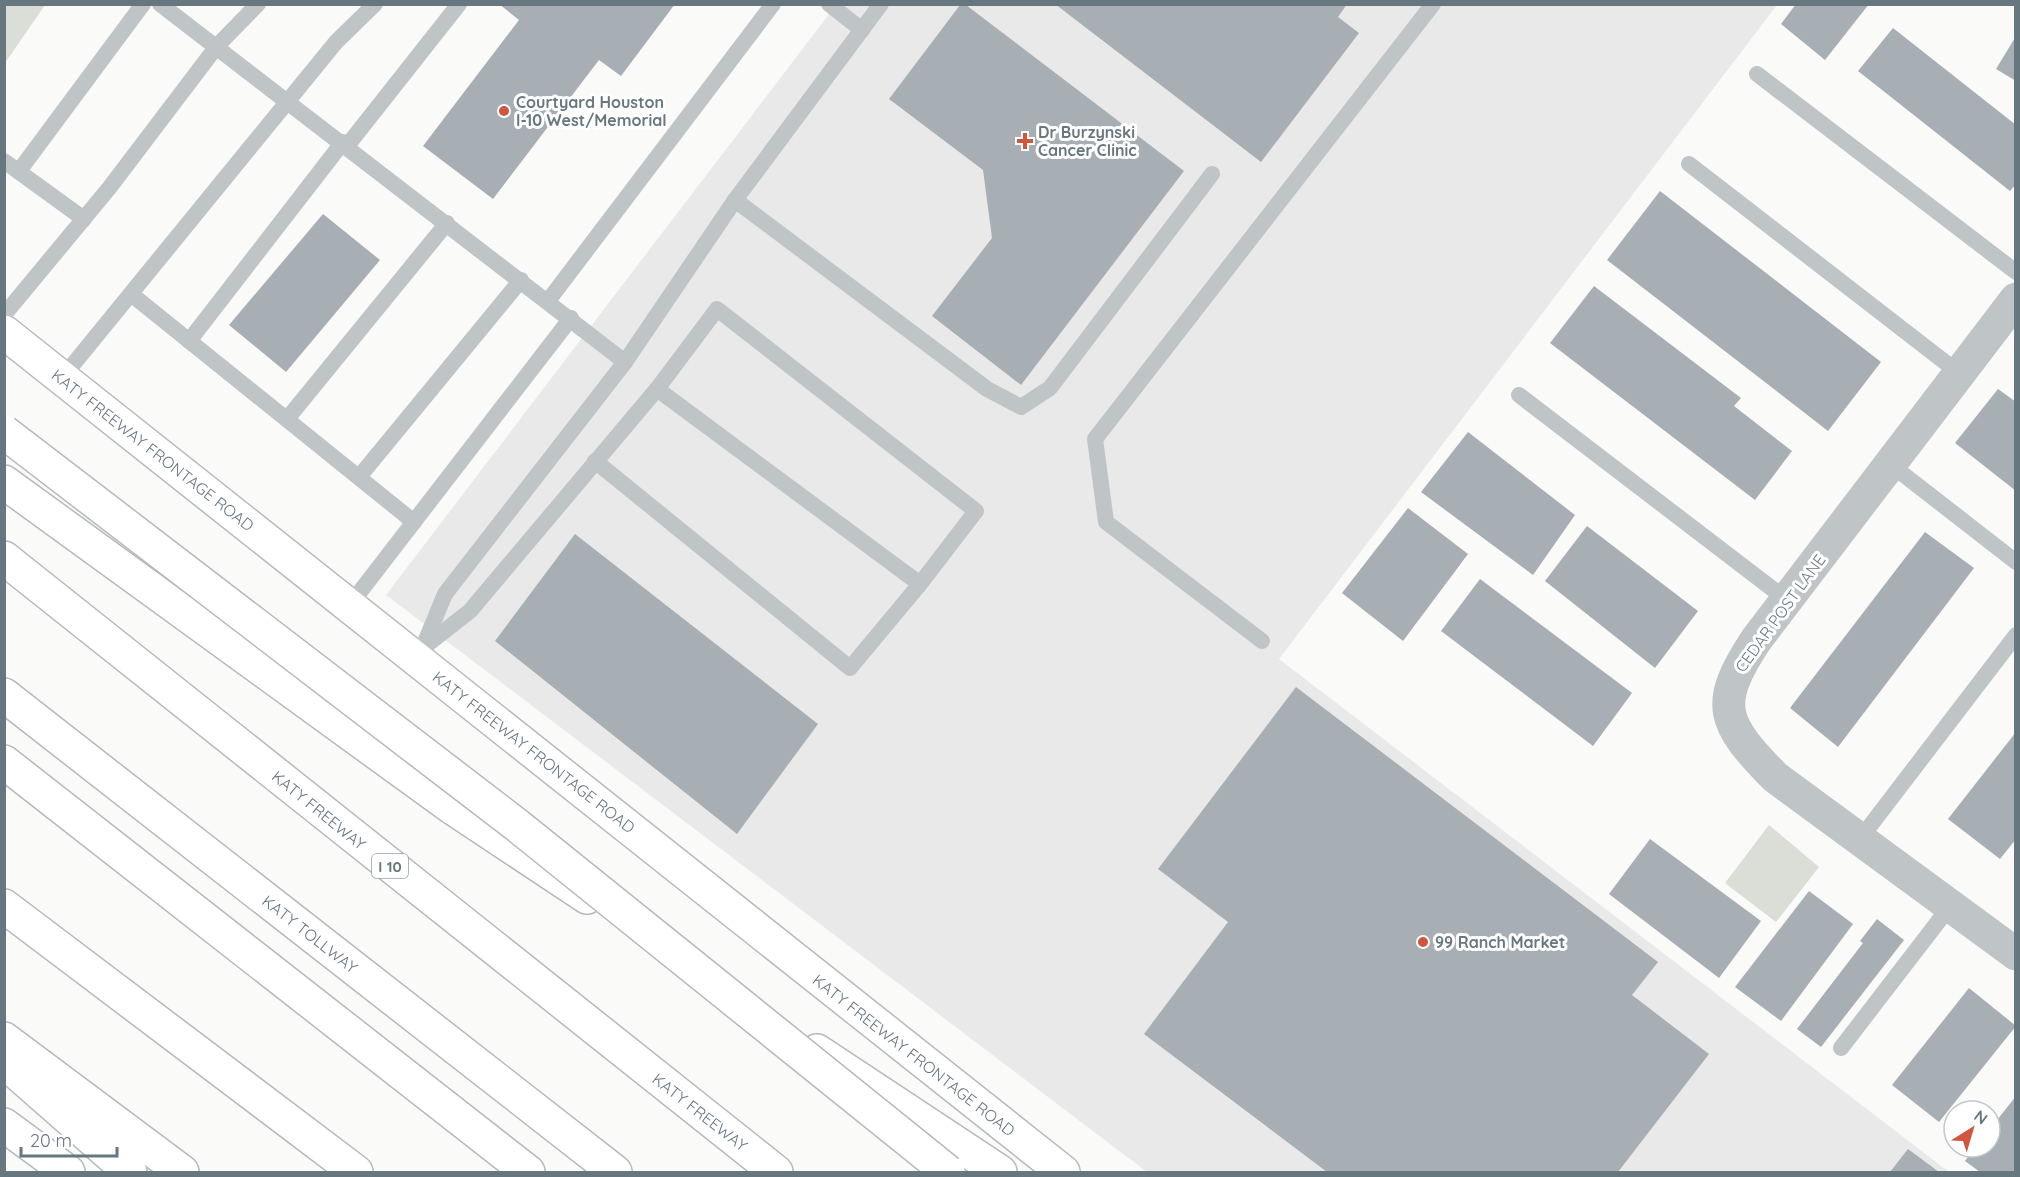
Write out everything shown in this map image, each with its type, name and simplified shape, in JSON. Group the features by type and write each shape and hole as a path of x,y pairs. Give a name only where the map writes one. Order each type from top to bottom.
{"main road":[{"name":"KATY FREEWAY FRONTAGE ROAD","path":"4,332 349,606 419,653 1063,1173"},
{"path":"4,432 518,826 948,1173"},
{"path":"4,482 450,806 1000,1173"},
{"name":"KATY FREEWAY","path":"4,558 776,1173"},
{"name":"KATY TOLLWAY","path":"4,695 615,1173"},
{"path":"4,762 528,1173"},
{"path":"4,906 356,1173"},
{"path":"4,1039 182,1173"},
{"path":"4,1062 130,1173"},
{"path":"4,1125 68,1173"},
{"path":"297,1128 370,1173"}],"street":[{"name":"CEDAR POST LANE","path":"2016,299 2006,333 1959,374 1787,600 1735,673 1729,705 1731,717 1743,745 1775,777 2016,954"}],"lane":[{"path":"19,171 143,4"},
{"path":"160,4 288,100 626,362"},
{"path":"4,315 84,219 217,46 258,4"},
{"path":"62,378 336,42 375,4"},
{"path":"189,341 459,4"},
{"path":"548,301 773,4"},
{"path":"829,4 862,30"},
{"path":"419,653 445,594 626,362 735,200 881,4"},
{"path":"1262,641 1106,522 1095,439 1433,4"},
{"path":"1756,74 2016,272"},
{"path":"4,161 84,219"},
{"path":"1689,164 1959,374"},
{"path":"735,200 987,389 1021,407 1050,388 1212,174"},
{"path":"287,419 447,223"},
{"path":"358,477 521,280"},
{"path":"131,294 414,522"},
{"path":"419,653 470,611 595,461 657,389 717,309 976,511 921,584 850,668 595,461"},
{"path":"349,606 571,318"},
{"path":"657,389 921,584"},
{"path":"1519,395 1787,600"},
{"path":"1890,464 2016,562"},
{"path":"1860,839 2016,635"},
{"path":"1841,1048 1957,909"}],"shaded area":[{"path":"4,5 45,5 5,63"},
{"path":"836,5 1777,5 1279,659 1949,1172 1147,1172 386,595"},
{"path":"1769,825 1819,867 1776,922 1725,883"}],"building":[{"name":"Courtyard Houston I-10 West/Memorial","path":"499,4 675,4 621,76 599,60 493,199 423,146 519,20"},
{"path":"1055,4 1347,4 1338,17 1359,33 1261,162"},
{"path":"1796,4 1869,4 1825,60 1781,24"},
{"path":"960,5 966,5 1184,171 1021,385 932,316 992,238 983,170 889,99"},
{"path":"1893,28 2016,125 2016,184 2010,191 1858,71"},
{"path":"2016,36 2016,81 1996,69"},
{"path":"1660,191 1881,362 1828,431 1607,260"},
{"path":"323,214 380,260 286,372 229,325"},
{"path":"1594,286 1741,398 1734,406 1792,451 1755,500 1550,343"},
{"path":"1998,389 2016,402 2016,491 1955,443"},
{"path":"1468,432 1575,515 1533,575 1421,492"},
{"path":"1408,508 1468,554 1403,641 1342,593"},
{"path":"1587,526 1698,611 1655,668 1545,581"},
{"path":"1925,532 1974,568 1838,747 1790,708"},
{"path":"575,534 818,724 737,834 495,641"},
{"path":"1480,579 1632,693 1593,746 1441,631"},
{"name":"99 Ranch Market","path":"1296,687 1658,962 1632,995 1709,1054 1618,1172 1327,1172 1144,1034 1228,922 1158,869"},
{"path":"2016,732 2016,839 2000,859 1948,819"},
{"path":"1650,839 1761,921 1719,978 1609,894"},
{"path":"1809,891 1853,924 1781,1021 1735,987"},
{"path":"1877,919 1904,940 1821,1047 1797,1029 1863,943 1860,941"},
{"path":"1969,988 2016,1026 1957,1099 1942,1099 1942,1118 1939,1122 1892,1085"},
{"path":"2016,1096 2016,1172 1980,1172 1965,1161 1966,1159 2002,1159 2002,1114"},
{"path":"1908,1149 1939,1172 1890,1172"}],"place":[{"name":"Courtyard Houston I-10 West/Memorial","path":"504,111"},
{"name":"Dr Burzynski Cancer Clinic","path":"1025,141"},
{"name":"99 Ranch Market","path":"1423,942"}]}
